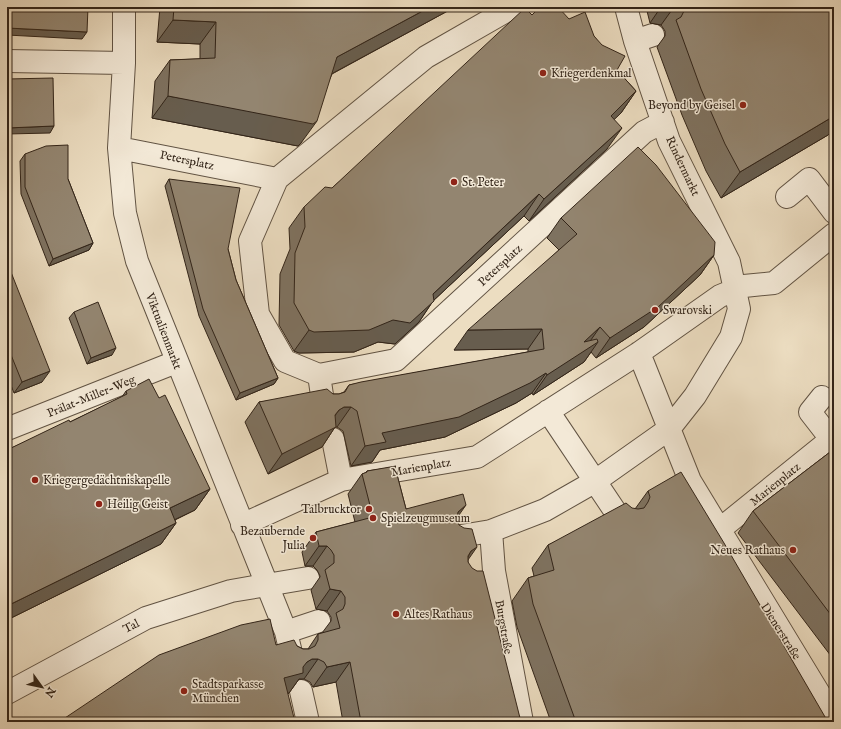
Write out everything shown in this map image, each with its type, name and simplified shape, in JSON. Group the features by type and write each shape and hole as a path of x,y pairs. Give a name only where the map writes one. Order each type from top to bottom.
{"street":[{"name":"Viktualienmarkt","path":"124,7 124,63 119,148 125,213 137,261 176,362 286,632 292,657"},
{"path":"323,402 319,376 285,361 258,314 250,241 277,179 426,57 513,7"},
{"name":"Rindermarkt","path":"626,7 644,38 663,122 669,141 729,262 736,289"},
{"path":"7,61 124,63"},
{"name":"Petersplatz","path":"319,376 396,360 644,132 663,122"},
{"name":"Petersplatz","path":"119,148 277,179"},
{"path":"787,197 809,179 834,212"},
{"name":"Marienplatz","path":"242,525 341,480 477,457 639,353 720,296 744,286 774,283 834,234"},
{"path":"455,537 491,531 545,510 594,482 669,429 695,396 730,337 739,309 736,289"},
{"path":"639,353 690,481 723,537"},
{"name":"Prälat-Miller-Weg","path":"7,429 176,362"},
{"name":"Marienplatz","path":"723,537 833,438 810,412 821,403"},
{"path":"548,411 594,482 621,520"},
{"path":"333,439 341,480"},
{"name":"Burgstraße","path":"491,531 494,571 522,722"},
{"name":"Dienerstraße","path":"723,537 834,718"},
{"path":"473,577 494,571"},
{"path":"266,586 308,578"},
{"name":"Tal","path":"7,693 146,618 231,591 266,586"},
{"path":"286,632 319,621"},
{"path":"301,690 308,722"}],"building":[{"path":"7,7 88,7 87,32 7,28"},
{"path":"174,7 430,7 337,57 317,121 313,124 168,96 170,60 215,58 216,22 173,20"},
{"name":"St. Peter","path":"540,7 558,7 569,19 585,12 594,36 602,45 625,56 617,70 636,91 611,116 622,128 544,199 539,194 433,294 434,301 410,323 393,320 369,330 314,332 309,330 294,303 295,253 305,227 304,207 325,187 332,188 525,8 532,15"},
{"path":"683,7 834,7 834,116 740,172 725,144 701,89 676,20 681,17 684,11"},
{"path":"53,78 54,126 7,128 7,79"},
{"path":"68,145 68,179 93,243 53,259 25,187 25,154 46,146"},
{"path":"638,147 656,165 715,242 714,255 658,307 610,338 600,327 584,342 597,339 598,342 547,375 546,373 530,383 459,417 382,433 386,442 365,446 357,411 351,407 344,407 335,415 336,427 282,454 259,402 327,389 333,394 339,394 345,392 349,385 361,382 544,349 542,329 468,330 577,234 561,218"},
{"path":"169,179 240,188 228,249 236,280 278,378 240,393 203,309"},
{"path":"7,262 50,371 22,382 7,345"},
{"path":"98,302 116,348 91,358 74,312"},
{"name":"Heilig Geist","path":"149,379 159,398 165,395 210,489 170,508 176,523 7,606 7,450 69,420 70,422 127,394 126,391"},
{"name":"Neues Rathaus","path":"834,449 834,619 753,511"},
{"path":"396,466 395,467 406,509 463,494 466,505 458,512 457,519 459,525 464,528 472,529 477,547 471,551 468,556 468,562 472,568 477,571 483,571 521,722 361,722 350,662 327,667 324,662 318,659 312,659 303,667 303,673 284,678 295,722 59,722 159,655 241,625 270,619 276,645 294,640 297,646 303,649 309,649 315,646 318,640 318,634 340,628 336,613 343,609 345,597 341,591 330,589 325,570 334,563 334,555 327,546 319,546 316,532 373,517 362,474 367,471"},
{"path":"681,472 828,722 576,722 533,604 528,578 554,570 548,545 626,503 632,508 644,508 650,497 648,491"}],"place":[{"name":"Kriegerdenkmal","path":"543,73"},
{"name":"Beyond by Geisel","path":"743,105"},
{"name":"St. Peter","path":"454,182"},
{"name":"Swarovski","path":"655,310"},
{"name":"Kriegergedächtniskapelle","path":"35,480"},
{"name":"Heilig Geist","path":"99,504"},
{"name":"Talbrucktor","path":"369,509"},
{"name":"Spielzeugmuseum","path":"373,518"},
{"name":"Bezaubernde Julia","path":"313,538"},
{"name":"Neues Rathaus","path":"793,550"},
{"name":"Altes Rathaus","path":"396,614"},
{"name":"Stadtsparkasse München","path":"184,691"}]}
